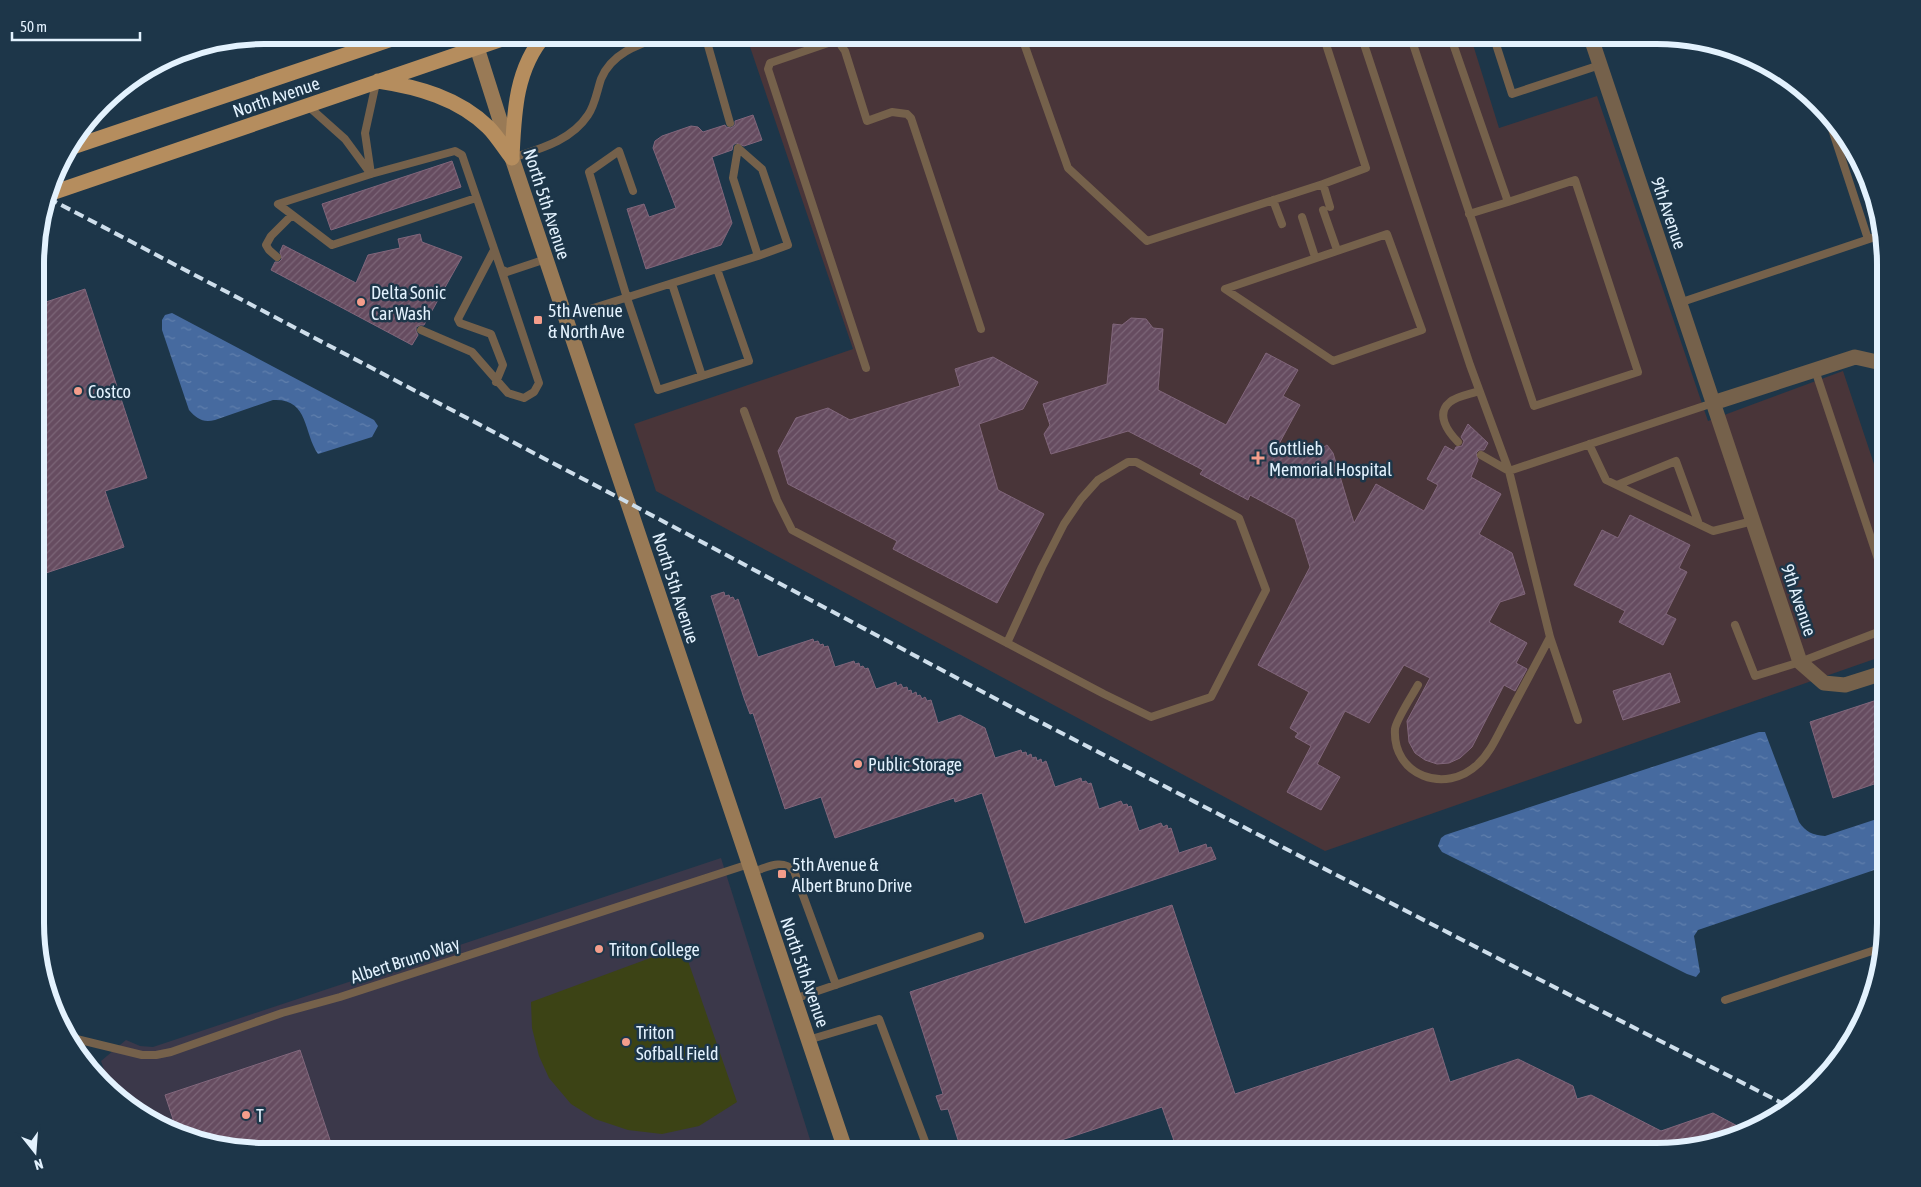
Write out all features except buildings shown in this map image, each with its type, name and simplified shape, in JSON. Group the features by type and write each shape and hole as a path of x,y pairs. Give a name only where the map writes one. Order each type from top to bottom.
{"main road":[{"path":"334,58 360,44"},
{"name":"North Avenue","path":"78,145 377,44"},
{"name":"North Avenue","path":"55,192 308,106 468,44"},
{"path":"512,158 514,110 519,87 526,64 538,44"},
{"path":"376,81 430,92 471,113 489,128 512,158"}],"street":[{"name":"North 5th Avenue","path":"476,44 565,317 843,1143"},
{"name":"9th Avenue","path":"1593,44 1800,662 1824,683 1845,685 1877,675"},
{"path":"1713,403 1855,357 1877,362"}],"lane":[{"path":"512,158 557,142 578,126 588,116 602,79 613,60 641,44"},
{"path":"708,44 730,123"},
{"path":"825,44 770,63 768,69 866,368"},
{"path":"840,44 845,51 867,121 892,112 907,114 911,118 981,329"},
{"path":"1024,44 1068,168 1147,241 1366,168 1326,44"},
{"path":"1364,44 1480,391 1509,471 1550,638 1578,720"},
{"path":"1413,44 1469,214 1534,406 1638,372 1575,180 1469,214"},
{"path":"1453,44 1508,202"},
{"path":"1496,44 1512,94 1600,65"},
{"path":"371,174 365,133 376,81"},
{"path":"308,106 344,139 371,174"},
{"path":"1833,131 1868,239"},
{"path":"565,317 672,284 758,256 788,245 762,169 738,148 733,178 758,256"},
{"path":"421,330 472,352 490,370 496,382 508,393 524,398 534,392 539,383 462,155 455,151 371,174 278,204 332,245 476,198"},
{"path":"633,191 619,151 589,172 627,298 658,390 749,361 717,269"},
{"path":"1322,184 1337,250"},
{"path":"1273,200 1282,224"},
{"path":"277,257 266,245 271,236 292,214"},
{"path":"1302,217 1315,257"},
{"path":"1386,234 1422,330 1333,361 1225,289 1315,257 1386,234"},
{"path":"1679,303 1875,237"},
{"path":"494,250 458,319 460,323 491,334 504,365 496,382"},
{"path":"501,269 507,272 546,259"},
{"path":"672,284 702,376"},
{"path":"1815,370 1877,556"},
{"path":"1458,442 1448,432 1444,420 1444,410 1450,401 1480,391"},
{"path":"1481,455 1509,471 1713,403"},
{"path":"744,411 777,500 792,530 1007,643 1151,717 1211,697 1266,590 1239,518 1136,462 1128,462 1098,480 1081,499 1064,524 1007,643"},
{"path":"1589,444 1606,480 1713,531 1752,521"},
{"path":"1617,485 1676,460 1699,524"},
{"path":"1736,625 1755,676 1800,662 1877,632"},
{"path":"1418,685 1395,726 1396,740 1400,753 1404,761 1418,774 1434,780 1450,779 1464,774 1478,764 1491,747 1550,638"},
{"name":"Albert Bruno Way","path":"77,1039 142,1055 171,1052 282,1013 340,998 750,868 780,863 789,865 794,871 836,985"},
{"path":"794,999 980,936"},
{"path":"1725,1000 1875,951"},
{"path":"808,1040 880,1019 925,1143"}],"shaded area":[{"name":"Gottlieb Memorial Hospital","path":"749,44 1473,44 1499,128 1597,96 1708,421 1843,371 1877,473 1877,658 1325,851 656,491 634,424 853,349"},
{"name":"Triton College","path":"721,858 811,1143 249,1143 221,1139 193,1132 166,1121 130,1098 107,1078 101,1061 126,1040 140,1046 153,1047"}],"green space":[{"name":"Triton Sofball Field","path":"672,950 687,958 737,1102 699,1126 662,1134 628,1130 595,1119 571,1104 549,1078 539,1056 532,1028 531,1002"}],"water":[{"path":"172,313 374,420 378,426 372,437 318,454 299,410 293,404 285,401 273,400 215,420 204,421 198,418 189,410 162,330 162,320 165,315"},
{"path":"1759,732 1765,732 1799,822 1807,831 1825,836 1877,819 1877,869 1698,930 1694,936 1700,972 1696,977 1442,852 1438,846 1441,838 1445,835"}],"railway":[{"path":"53,201 627,502 1013,708 1783,1104"}],"place":[{"name":"Delta Sonic Car Wash","path":"361,302"},
{"name":"5th Avenue & North Ave","path":"538,320"},
{"name":"Costco","path":"78,391"},
{"name":"Gottlieb Memorial Hospital","path":"1258,458"},
{"name":"Public Storage","path":"858,764"},
{"name":"5th Avenue & Albert Bruno Drive","path":"782,874"},
{"name":"Triton College","path":"599,949"},
{"name":"Triton Sofball Field","path":"626,1042"},
{"name":"T","path":"246,1115"}]}
